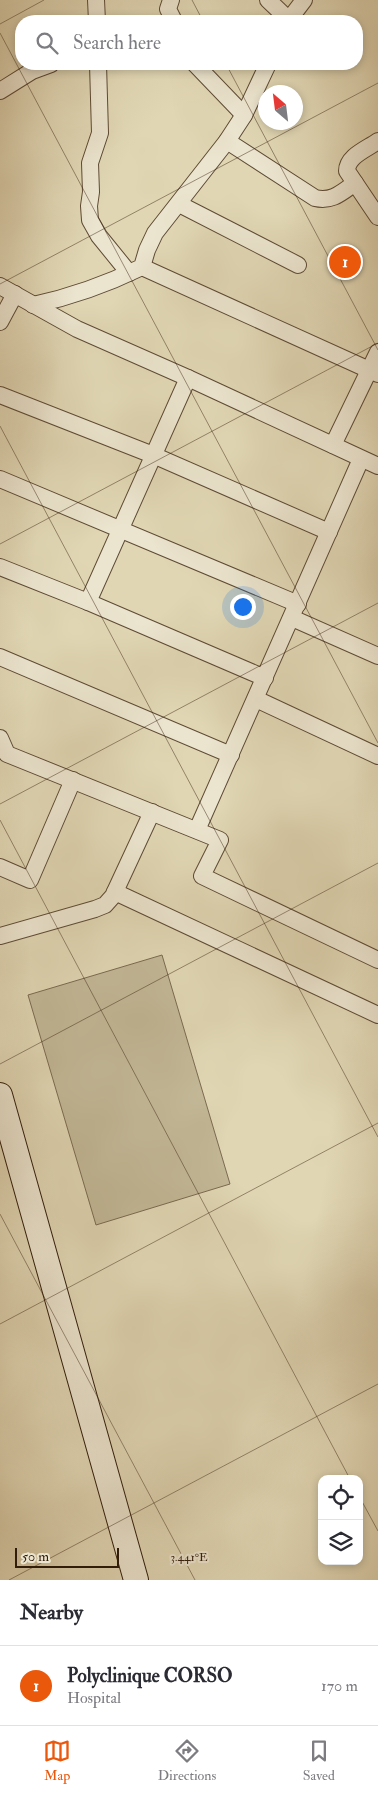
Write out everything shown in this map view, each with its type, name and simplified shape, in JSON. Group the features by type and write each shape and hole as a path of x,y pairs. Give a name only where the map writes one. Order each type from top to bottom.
{"main road":[{"path":"0,1095 136,1580"}],"street":[{"path":"96,0 97,15"},
{"path":"268,0 283,15"},
{"path":"292,15 304,0"},
{"path":"0,91 35,70"},
{"path":"98,70 100,134 90,163 91,192 89,206 90,220 99,236 136,270 374,372"},
{"path":"201,70 244,115"},
{"path":"33,304 62,298 136,270 155,233 227,141 244,115 265,70"},
{"path":"227,141 315,198 325,200 334,197 355,183"},
{"path":"378,142 351,159 347,165 347,171 378,216"},
{"path":"179,204 298,266"},
{"path":"0,286 77,330 188,378 378,466"},
{"path":"0,322 15,294"},
{"path":"333,445 374,372 378,352"},
{"path":"88,602 188,378"},
{"path":"0,395 153,455 329,532"},
{"path":"197,830 361,459"},
{"path":"0,478 119,529 295,611 378,656"},
{"path":"0,567 88,602 265,678"},
{"path":"0,657 231,755"},
{"path":"256,698 378,756"},
{"path":"0,738 7,754 220,840 202,876 378,960"},
{"path":"0,867 30,880 73,780"},
{"path":"0,936 95,909 105,904 115,892 152,812"},
{"path":"115,892 378,1015"}],"shaded area":[{"path":"162,955 230,1184 96,1225 28,995"}],"place":[{"name":"Polyclinique CORSO","path":"345,262"}]}
